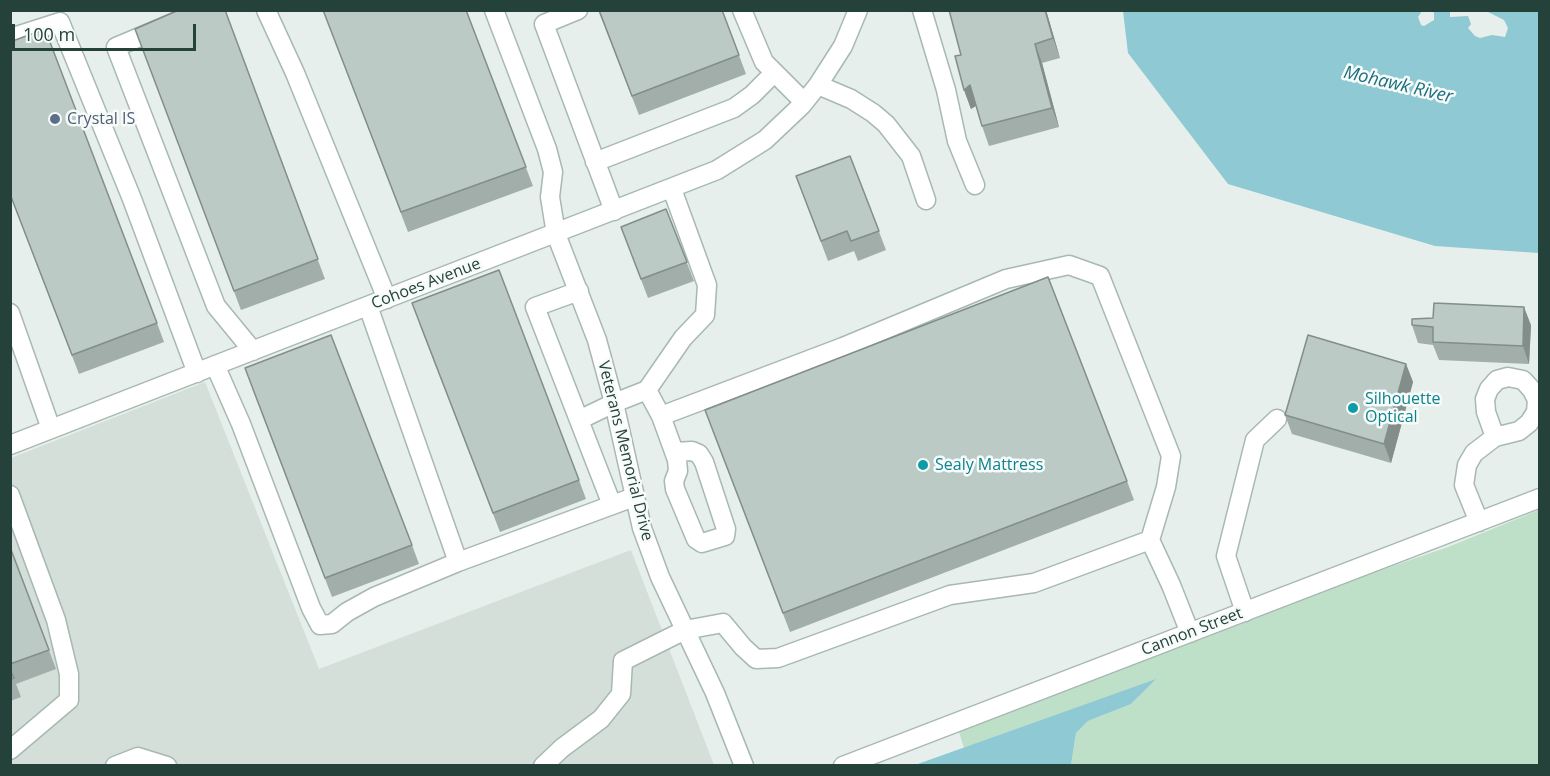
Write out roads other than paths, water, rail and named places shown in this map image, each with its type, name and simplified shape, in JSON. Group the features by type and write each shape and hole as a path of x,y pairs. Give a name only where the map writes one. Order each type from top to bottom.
{"street":[{"path":"204,10 116,46 216,306 253,351"},
{"path":"266,10 295,73 387,299"},
{"name":"Veterans Memorial Drive","path":"494,10 547,149 553,172 550,197 556,234 597,340 614,403 634,497 650,551 715,693 744,765"},
{"path":"578,10 542,17 614,211"},
{"path":"742,10 764,62 804,102"},
{"name":"Cohoes Avenue","path":"10,445 717,170 771,134 804,102 818,86 843,46 858,10"},
{"path":"922,10 946,90 957,141 975,185"},
{"path":"10,38 60,22 132,199 197,372"},
{"path":"595,162 734,108 752,95 774,73"},
{"path":"818,86 851,99 873,112 886,124 911,156 926,200"},
{"path":"579,420 647,390 683,338 705,315 707,285 672,189"},
{"path":"661,416 843,347 1006,279 1069,266 1100,276 1171,456 1166,487 1150,540 1190,633"},
{"path":"579,291 535,307 612,505"},
{"path":"368,306 458,562"},
{"path":"10,313 51,429"},
{"path":"215,365 241,424 311,608 320,625 332,624 347,612 374,597 458,562 634,497"},
{"path":"1479,522 1464,485 1467,465 1474,453 1495,437 1519,431 1529,423 1536,412 1537,400 1523,380 1508,377 1497,380 1489,389 1485,399 1486,412 1495,437"},
{"path":"647,390 661,416 674,452 678,471 674,481 675,489 696,539 702,543 725,536 726,529 704,462 699,454 692,451 674,452"},
{"path":"1245,612 1226,556 1255,440 1277,418"},
{"path":"10,495 56,620 69,675 69,700 10,750"},
{"name":"Cannon Street","path":"843,765 1539,498"},
{"path":"543,765 601,719 621,694 623,661 685,630 723,622 756,659 778,658 950,595 1034,584 1150,540"},
{"path":"115,765 138,757 167,765"}],"water":[{"name":"Mohawk River","path":"1123,11 1422,11 1418,17 1421,25 1424,26 1434,20 1432,11 1450,11 1450,17 1468,16 1471,24 1468,28 1480,38 1492,35 1505,37 1508,28 1504,20 1486,11 1539,11 1539,253 1435,246 1228,184 1128,53"},
{"path":"1156,679 1131,704 1088,721 1076,733 1071,765 915,765"}],"place":[{"name":"Crystal IS","path":"55,119"},
{"name":"Silhouette Optical","path":"1353,408"},
{"name":"Sealy Mattress","path":"923,465"}]}
